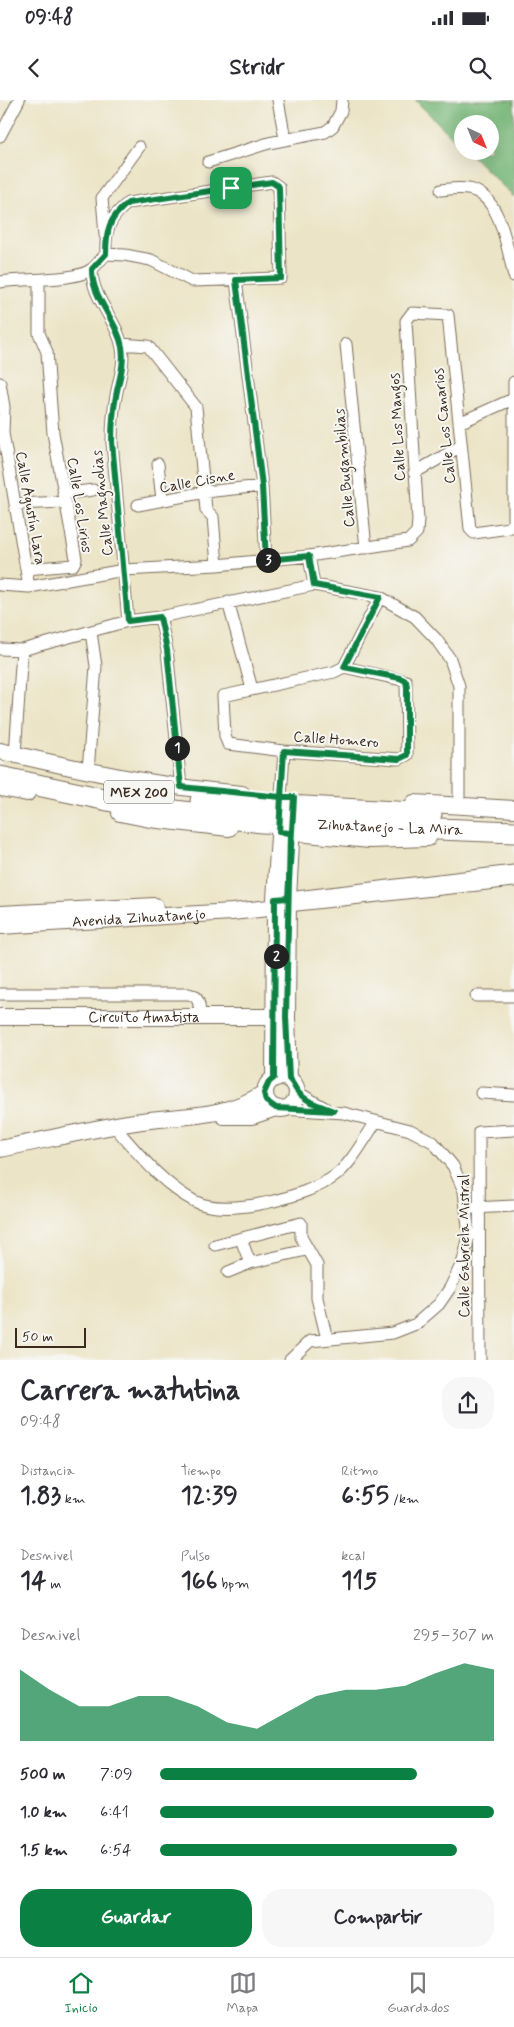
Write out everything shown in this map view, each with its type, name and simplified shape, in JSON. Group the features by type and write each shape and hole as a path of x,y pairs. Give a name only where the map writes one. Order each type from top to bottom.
{"highway":[{"name":"Zihuatanejo - La Mira","path":"5,756 84,782 182,800 286,815 514,818"},
{"name":"Zihuatanejo - La Mira","path":"0,777 136,806 514,832"}],"street":[{"path":"0,136 19,100"},
{"path":"278,100 285,139"},
{"path":"208,162 285,139 325,132 334,126 341,111 342,100"},
{"path":"0,282 38,280 92,269 106,254 102,198 139,147"},
{"path":"106,235 116,213 128,203 272,182 279,187 281,278 192,281 151,260 125,255 106,254"},
{"path":"440,190 469,189 484,196 495,208 514,276"},
{"name":"Calle Magnolias","path":"92,269 95,290 122,344 124,361 112,418 112,442 128,621"},
{"name":"Calle Los Lirios","path":"26,569 73,565 76,559 53,433 47,352 39,333 38,280"},
{"path":"236,280 262,486 266,560"},
{"name":"Calle Los Canarios","path":"406,321 412,313 448,315 470,529 474,533 509,528 514,523 513,399"},
{"name":"Calle Los Mangos","path":"366,548 408,541 417,532 406,321"},
{"path":"122,344 148,346 196,407 206,510 213,517 217,565"},
{"name":"Calle Bugambilias","path":"346,344 366,548"},
{"path":"459,422 513,399 514,382"},
{"name":"Calle Agustín Lara","path":"0,383 4,407 2,433 16,504 29,587"},
{"path":"414,473 461,446"},
{"path":"158,464 162,500"},
{"name":"Calle Cisne","path":"138,505 205,492 262,486"},
{"path":"16,504 64,498 93,490"},
{"path":"0,585 29,587 124,570 217,565 366,548"},
{"path":"309,556 314,585"},
{"path":"0,648 22,650 128,621 160,617 314,585 380,597 415,618 436,639 450,659 459,686 459,805"},
{"path":"344,667 380,597"},
{"path":"228,602 252,689"},
{"path":"160,617 167,650 181,787"},
{"path":"88,771 96,666 91,632"},
{"path":"22,650 5,756 181,787 370,840 430,838 514,840"},
{"name":"Calle Homero","path":"344,667 406,681 407,755 399,759 284,751 228,744 225,736 223,696 334,672 344,667"},
{"path":"197,1115 252,1116 291,1106 296,1100 287,1083 281,1018 282,902 286,815 284,751"},
{"path":"0,788 150,819 286,815 459,805 514,809"},
{"path":"282,902 514,871"},
{"path":"282,902 514,881"},
{"name":"Avenida Zihuatanejo","path":"0,926 282,902"},
{"name":"Avenida Zihuatanejo","path":"0,914 179,910"},
{"path":"0,994 189,994 195,995 198,1000 200,1018"},
{"path":"476,996 514,996"},
{"name":"Circuito Amatista","path":"0,1017 281,1018"},
{"path":"0,1150 114,1126 225,1111 246,1104 264,1093 269,1082 287,1083 311,1102 334,1111 410,1130 432,1142 453,1166 474,1208 463,1261 450,1288 439,1304 416,1324 393,1333 310,1341 290,1360"},
{"path":"264,1093 266,1101 279,1109 334,1111"},
{"path":"481,1093 514,1095"},
{"path":"114,1126 160,1177 195,1202 215,1208 249,1207 304,1192 325,1182 346,1166 376,1122"},
{"name":"Calle Gabriela Mistral","path":"480,1360 474,1208 479,1132 514,1130"},
{"path":"474,1208 514,1206"},
{"path":"215,1245 301,1223 301,1237 306,1250 314,1258 317,1266 317,1298 327,1339"},
{"path":"241,1239 250,1263"},
{"path":"228,1272 250,1263 306,1250"}],"green space":[{"path":"415,100 514,100 514,197 476,160 499,160 499,115 454,115 454,139"}],"route":[{"path":"231,188 128,203 116,213 106,235 106,254 92,269 95,290 122,344 124,361 112,418 112,442 128,621 160,617 167,650 181,787 281,797 279,832 290,833 286,1017 289,1079 295,1084 297,1092 311,1102 334,1111 279,1109 270,1106 266,1101 264,1093 265,1088 274,1078 276,1018 275,899 288,898 290,833 294,797 281,797 284,751 399,759 407,755 407,687 406,681 400,678 344,667 380,597 314,585 309,556 266,560 262,486 236,280 281,278 279,187 272,182 231,188"}]}
